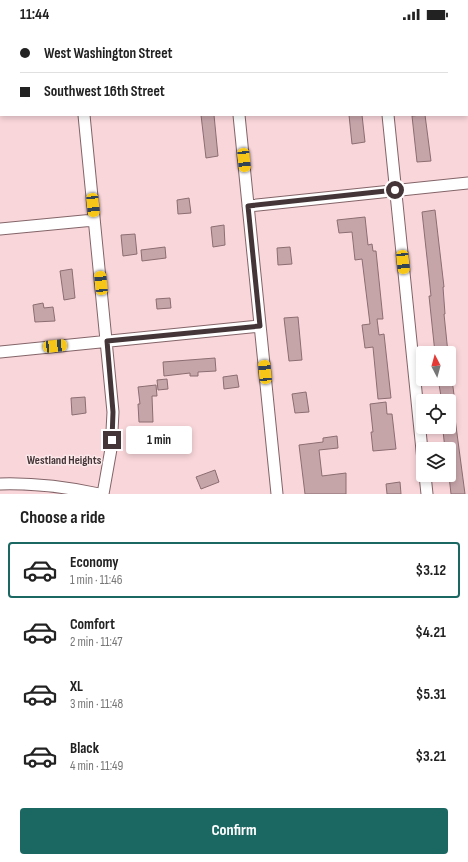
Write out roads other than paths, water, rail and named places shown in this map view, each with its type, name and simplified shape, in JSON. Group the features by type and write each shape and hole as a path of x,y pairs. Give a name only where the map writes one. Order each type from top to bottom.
{"street":[{"path":"84,116 113,412 113,431 103,494"},
{"path":"239,116 277,494"},
{"path":"388,116 421,442"},
{"path":"248,206 468,183"},
{"path":"0,229 94,220"},
{"path":"0,352 260,326"},
{"path":"425,482 426,494"},
{"path":"0,484 24,483 98,494"}],"district":[{"name":"Westland Heights","path":"64,460"}]}
